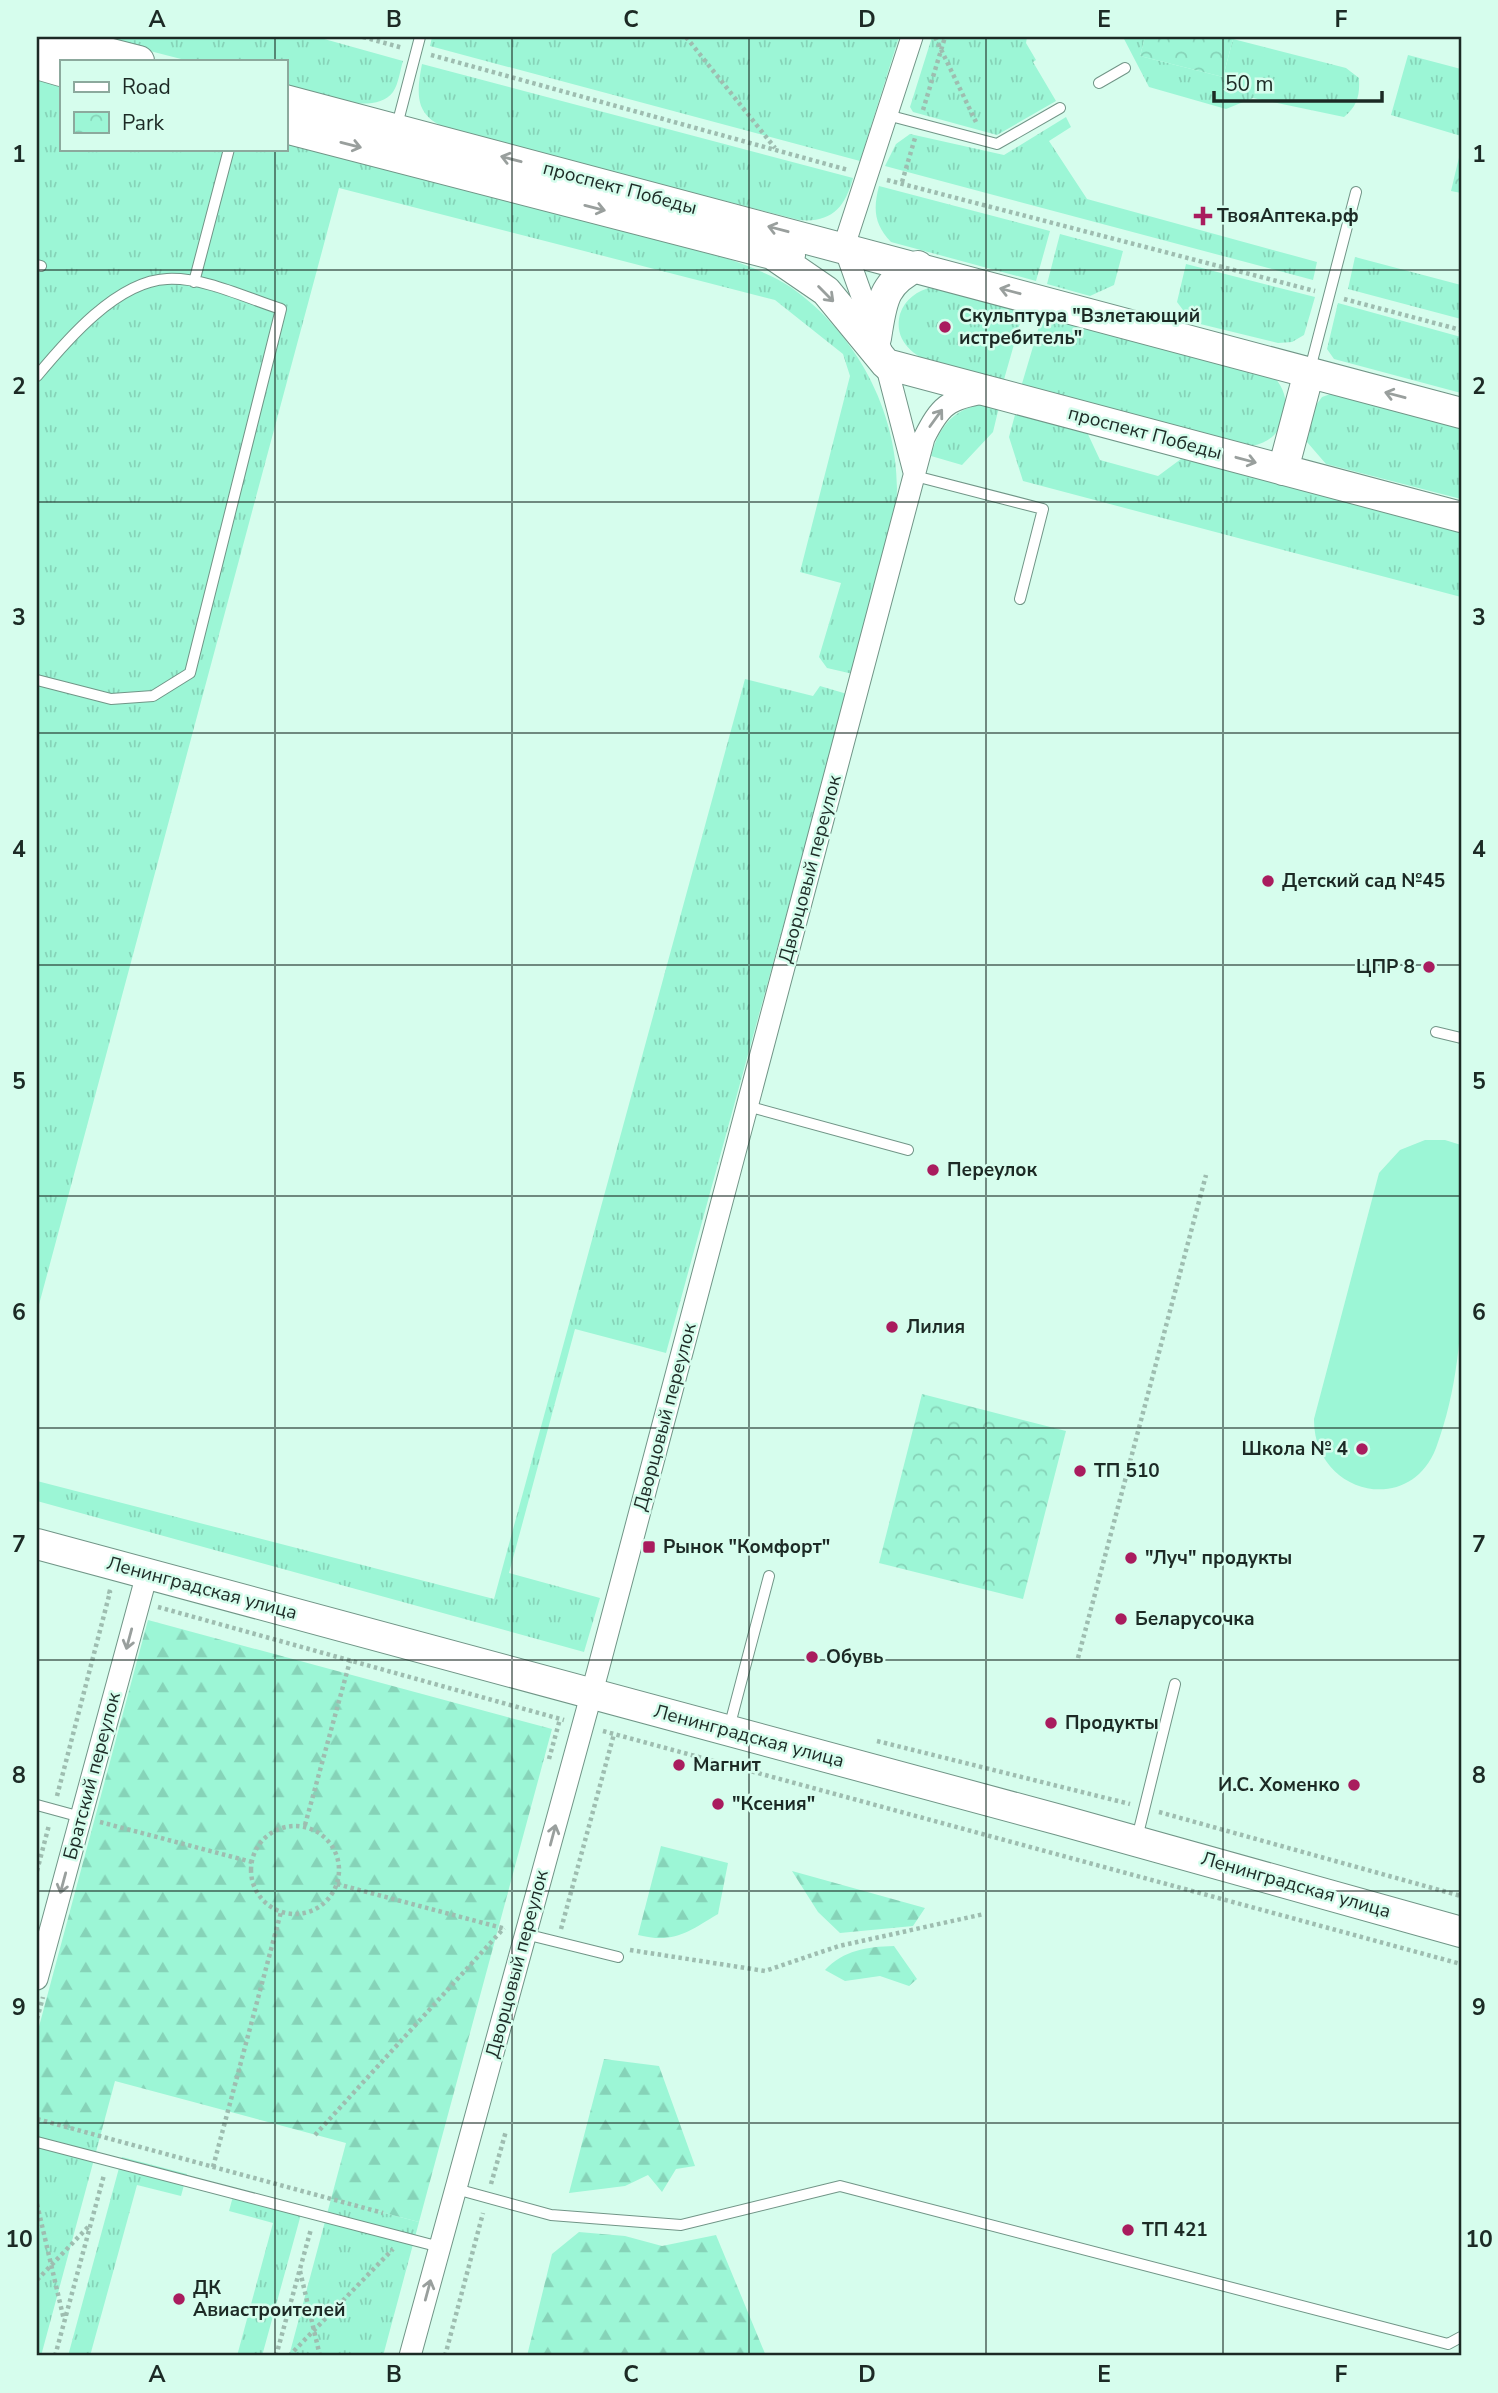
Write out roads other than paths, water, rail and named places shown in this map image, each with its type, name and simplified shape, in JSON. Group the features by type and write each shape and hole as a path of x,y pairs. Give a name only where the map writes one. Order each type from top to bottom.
{"main road":[{"path":"45,37 135,60"},
{"path":"37,64 60,71"},
{"name":"проспект Победы","path":"287,101 392,142 772,254 812,257 844,246"},
{"name":"проспект Победы","path":"287,128 392,142 844,246 1461,413"},
{"name":"проспект Победы","path":"772,254 826,291 881,351 990,392 1461,517"},
{"path":"881,351 883,297 899,275 918,266"},
{"path":"1283,470 1309,372"},
{"name":"Ленинградская улица","path":"37,1544 143,1588 591,1693 1461,1931"}],"street":[{"path":"881,351 844,246 912,37"},
{"name":"Дворцовый переулок","path":"881,351 915,476"},
{"name":"Дворцовый переулок","path":"410,2356 591,1693 924,438 936,414 956,398 990,392"},
{"name":"Братский переулок","path":"37,1979 86,1818 143,1588"}],"lane":[{"path":"392,142 420,37"},
{"path":"1100,83 1125,68"},
{"path":"887,115 997,144 1060,108"},
{"path":"194,282 229,150"},
{"path":"1309,372 1356,192"},
{"path":"37,376 88,321 135,286 166,279 194,282 281,309 190,674 153,696 111,699 37,680"},
{"path":"915,476 1043,509 1020,599"},
{"path":"1436,1032 1461,1038"},
{"path":"747,1106 908,1150"},
{"path":"728,1730 769,1576"},
{"path":"1136,1840 1175,1684"},
{"path":"37,1805 86,1818"},
{"path":"526,1934 620,1953"},
{"path":"37,2141 440,2248"},
{"path":"456,2189 551,2215 681,2225 840,2186 1448,2344 1461,2337"}],"place":[{"name":"ТвояАптека.рф","path":"1203,216"},
{"name":"Скульптура \"Взлетающий истребитель\"","path":"945,327"},
{"name":"Детский сад №45","path":"1268,881"},
{"name":"ЦПР 8","path":"1429,967"},
{"name":"Переулок","path":"933,1170"},
{"name":"Лилия","path":"892,1327"},
{"name":"Школа № 4","path":"1362,1449"},
{"name":"ТП 510","path":"1080,1471"},
{"name":"Рынок \"Комфорт\"","path":"649,1547"},
{"name":"\"Луч\" продукты","path":"1131,1558"},
{"name":"Беларусочка","path":"1121,1619"},
{"name":"Обувь","path":"812,1657"},
{"name":"Продукты","path":"1051,1723"},
{"name":"Магнит","path":"679,1765"},
{"name":"И.С. Хоменко","path":"1354,1785"},
{"name":"\"Ксения\"","path":"718,1804"},
{"name":"ТП 421","path":"1128,2230"},
{"name":"ДК Авиастроителей","path":"179,2299"}]}
